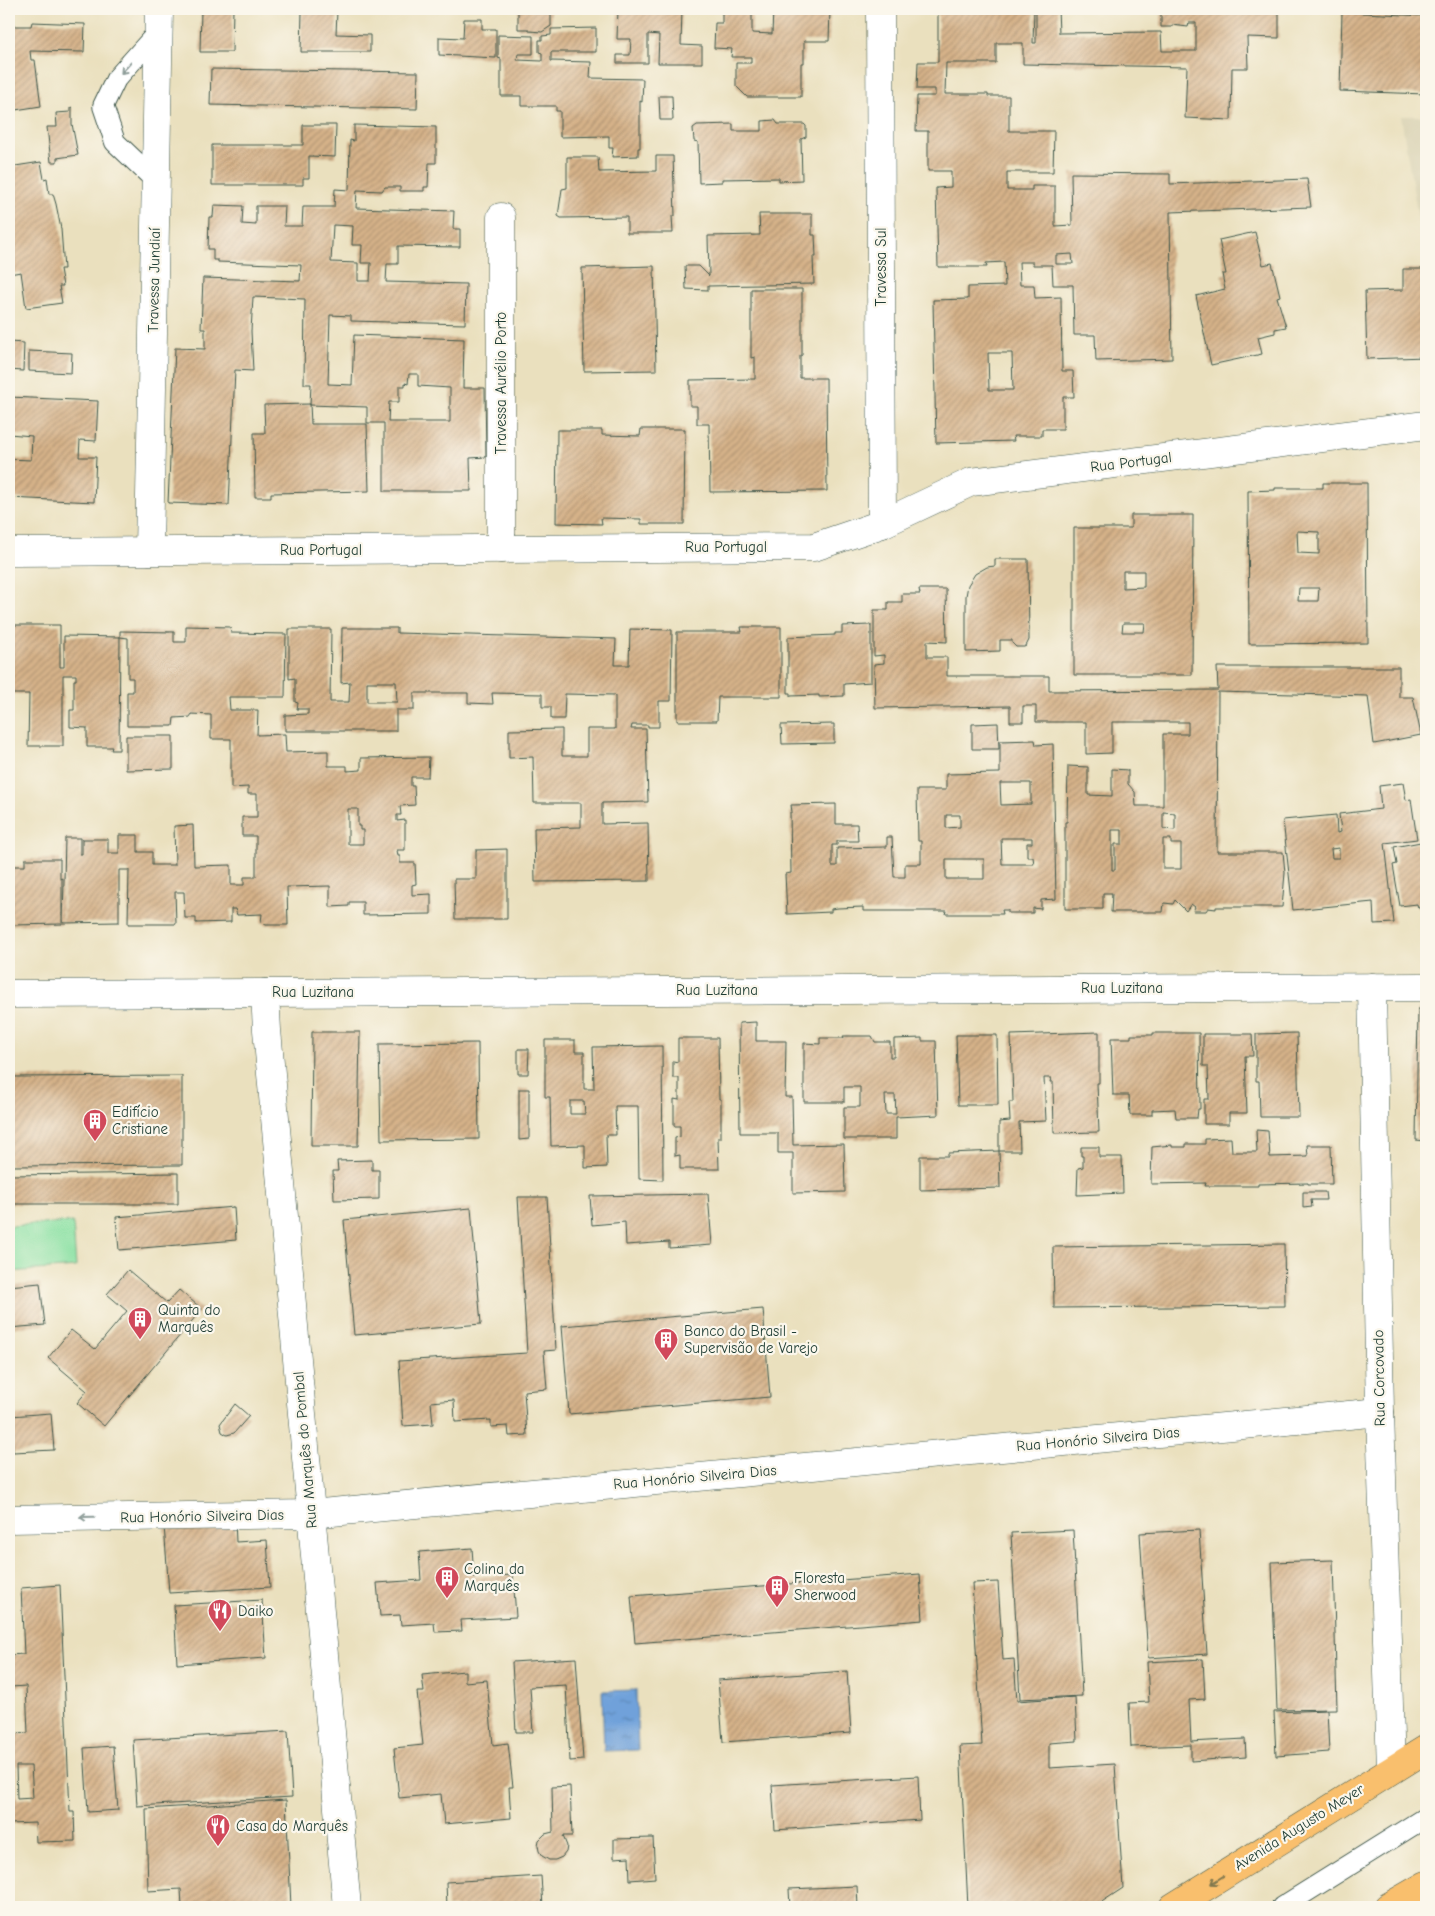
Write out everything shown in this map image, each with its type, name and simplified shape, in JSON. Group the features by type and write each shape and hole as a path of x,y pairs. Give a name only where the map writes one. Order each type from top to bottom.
{"main road":[{"name":"Avenida Augusto Meyer","path":"1173,1907 1426,1749"},
{"path":"1393,1906 1426,1885"}],"street":[{"name":"Travessa Sul","path":"880,9 882,524"},
{"name":"Travessa Jundiaí","path":"149,551 159,20"},
{"name":"Travessa Aurélio Porto","path":"501,217 501,549"},
{"name":"Rua Portugal","path":"9,552 814,547 882,524 971,482 1426,425"},
{"name":"Rua Corcovado","path":"1372,987 1380,1412 1391,1770"},
{"name":"Rua Luzitana","path":"9,994 1426,987"},
{"name":"Rua Marquês do Pombal","path":"265,993 346,1907"},
{"name":"Rua Honório Silveira Dias","path":"9,1519 311,1514 1380,1412"}],"lane":[{"path":"156,181 115,142 103,106 116,79 159,20"},
{"path":"1282,1907 1426,1817"}],"shaded area":[{"path":"1401,116 1426,116 1426,224 1419,224"}],"green space":[{"path":"73,1222 76,1267 9,1272 9,1226"}],"water":[{"path":"636,1690 638,1750 604,1751 602,1691"}],"building":[{"path":"201,9 233,9 232,52 200,52"},
{"path":"518,9 551,9 551,26 542,32 518,29"},
{"path":"618,9 682,9 681,45 702,46 702,63 658,63 659,35 648,34 648,63 617,63 617,55 630,55 631,39 617,39"},
{"path":"722,9 752,9 752,33 772,34 773,9 830,9 829,41 804,41 804,63 801,63 801,97 747,97 736,86 736,63 751,63 751,57 731,57 732,49 714,48 715,23 722,23"},
{"path":"938,9 1034,9 1033,43 1036,43 1036,9 1058,9 1059,33 1161,32 1162,51 1196,51 1196,23 1189,23 1188,27 1172,25 1172,27 1161,27 1161,9 1279,9 1279,38 1247,37 1248,68 1232,68 1231,120 1185,118 1187,67 1023,64 1023,43 996,43 996,63 946,63 945,94 1009,96 1009,131 1054,131 1053,172 1007,172 1007,190 1032,190 1032,186 1055,186 1055,226 1072,225 1071,173 1170,174 1170,184 1307,179 1311,207 1170,212 1172,359 1096,361 1095,335 1074,335 1073,285 1053,285 1052,265 1033,265 1033,262 1019,262 1020,285 1034,285 1035,298 1061,297 1062,371 1073,371 1074,397 1063,397 1063,429 1042,429 1042,436 1013,436 1014,441 936,443 933,300 968,299 968,287 1005,286 1004,262 986,263 987,267 938,267 936,188 951,187 951,171 928,171 928,131 916,131 917,96 935,96 935,89 917,89 918,62 938,62","holes":["1072,254 1073,264 1056,264 1056,255","988,353 1012,353 1013,390 989,390"]},
{"path":"302,11 337,11 336,34 370,35 370,52 301,52"},
{"path":"1342,12 1426,16 1426,94 1340,91"},
{"path":"464,19 482,19 482,29 496,29 496,58 439,55 439,37 463,38"},
{"path":"32,22 85,24 84,52 30,51 31,60 35,60 41,106 9,111 9,26 31,26"},
{"path":"596,28 596,52 551,52 551,61 591,62 590,78 643,79 642,102 640,101 640,148 638,148 638,156 612,157 613,148 609,148 609,136 560,137 560,111 556,111 556,106 521,106 521,96 501,96 501,59 498,58 498,35 533,36 533,54 518,54 517,60 542,61 542,53 539,52 539,40 542,40 542,36 551,35 551,29"},
{"path":"211,69 418,72 417,109 210,105"},
{"path":"659,96 672,96 673,120 660,120"},
{"path":"72,107 72,124 78,155 57,158 57,162 51,162 47,127 57,127 56,113 70,112"},
{"path":"775,120 778,124 804,124 806,126 806,137 801,139 802,180 779,181 779,178 722,179 722,182 699,183 698,142 694,141 693,128 697,125 733,124 733,131 762,131 762,121"},
{"path":"303,125 336,125 335,157 309,156 309,178 303,178 303,185 212,185 212,145 303,145"},
{"path":"354,125 436,127 436,163 429,163 428,187 424,187 424,191 400,191 400,187 385,187 382,191 357,190 356,208 454,211 453,229 460,229 460,247 398,246 398,264 387,264 386,282 466,284 465,324 351,321 351,316 330,315 328,384 352,385 354,335 464,339 463,388 485,388 486,457 470,458 471,491 384,491 384,423 367,423 367,407 310,405 311,384 304,384 305,299 253,297 251,331 253,371 235,370 229,505 168,503 175,348 205,349 205,329 201,329 203,278 300,281 301,265 218,262 218,260 213,260 213,249 208,249 209,217 213,217 214,205 243,206 242,224 256,225 256,206 285,206 284,226 302,226 303,207 334,207 335,189 349,190 350,140 354,141","holes":["333,225 353,226 352,245 362,245 361,263 371,263 370,281 358,281 358,263 331,262","409,374 418,374 418,386 450,388 450,422 388,422 389,402 399,402 399,386 405,386 405,383 408,384"]},
{"path":"656,156 673,156 675,216 672,216 673,233 627,233 627,217 561,218 558,216 562,189 567,188 567,157 598,157 599,172 656,171"},
{"path":"41,162 44,179 47,178 49,194 53,194 56,204 61,229 64,269 60,269 63,286 59,286 62,303 26,308 21,272 9,274 9,167"},
{"path":"759,214 812,214 812,235 815,235 816,257 813,257 814,284 708,286 708,290 686,289 685,266 699,266 709,276 708,236 760,235"},
{"path":"1255,232 1263,265 1272,263 1280,296 1277,297 1286,327 1275,329 1275,333 1258,337 1262,354 1211,365 1196,296 1225,289 1222,274 1226,274 1219,240"},
{"path":"654,266 656,370 584,371 582,268"},
{"path":"1403,269 1426,269 1426,357 1367,359 1365,291 1403,290"},
{"path":"751,289 802,289 800,378 826,378 827,491 710,492 709,424 697,424 697,406 690,406 690,380 755,379 755,357 751,358"},
{"path":"9,342 24,343 23,371 9,370"},
{"path":"29,351 72,353 71,373 29,371"},
{"path":"9,397 98,401 96,441 80,440 79,457 96,457 94,502 9,498 9,459 31,460 32,436 9,434"},
{"path":"310,404 311,424 367,424 369,491 271,493 271,497 255,497 254,433 265,433 264,405"},
{"path":"641,429 685,429 684,524 641,524 641,519 601,518 602,524 556,523 557,430 602,430 602,435 640,436"},
{"path":"1323,483 1367,483 1368,643 1249,644 1248,491 1275,490 1275,488 1323,488","holes":["1297,531 1319,532 1319,554 1298,553","1299,588 1319,588 1318,601 1298,601"]},
{"path":"1131,515 1193,515 1192,675 1074,675 1074,528 1131,528","holes":["1123,571 1144,571 1144,587 1123,588","1123,623 1145,623 1144,632 1122,632"]},
{"path":"995,559 1028,559 1029,640 1024,647 1016,647 1012,640 1000,640 1000,651 966,652 966,596 968,585 975,574 987,567 995,566"},
{"path":"919,589 946,589 947,642 927,641 927,657 947,657 947,676 1049,676 1049,691 1218,690 1217,667 1399,667 1399,697 1413,697 1421,735 1374,744 1368,696 1218,692 1217,852 1283,852 1285,873 1282,907 1216,907 1216,909 1208,908 1206,911 1193,911 1195,907 1191,904 1186,911 1175,900 1173,904 1164,903 1163,912 1111,912 1112,893 1103,893 1103,909 1065,909 1065,822 1067,822 1068,766 1088,767 1088,795 1112,796 1112,769 1128,770 1128,784 1135,792 1136,806 1163,806 1163,734 1188,734 1188,722 1112,722 1112,753 1086,754 1086,722 1036,722 1036,706 1023,706 1023,722 1010,722 1010,706 875,708 874,664 884,663 884,655 874,656 874,610 888,610 888,602 902,602 902,594 920,594","holes":["1163,812 1175,813 1175,830 1163,829","1112,830 1122,830 1122,844 1115,844 1115,870 1112,870","1163,839 1171,839 1171,844 1181,844 1181,869 1163,869"]},
{"path":"9,625 60,625 60,667 64,667 64,636 120,637 119,750 111,750 112,747 87,747 87,728 70,727 70,710 74,710 74,680 76,680 76,675 63,675 63,746 28,746 29,694 9,694"},
{"path":"871,625 871,682 844,684 844,696 790,696 790,693 788,693 788,637 835,635 835,633 842,633 842,626"},
{"path":"186,626 230,627 231,633 286,634 285,697 229,697 230,710 258,710 257,735 285,734 286,752 328,751 328,766 347,766 347,771 361,770 361,758 429,757 428,777 411,777 411,786 414,786 415,805 400,806 401,815 397,815 397,821 405,820 405,850 397,850 398,856 400,856 400,863 415,863 416,884 412,885 412,895 431,894 431,914 363,915 363,902 349,902 349,906 330,907 330,886 287,887 288,925 266,925 261,922 262,914 237,915 235,909 231,909 231,922 196,923 196,918 185,918 184,892 175,892 176,924 128,924 129,870 119,870 119,922 63,923 65,838 80,838 80,854 82,854 82,839 108,839 108,853 119,853 119,835 138,835 138,852 152,852 152,865 175,865 174,826 193,825 194,866 231,865 231,885 244,885 244,877 256,877 256,836 242,836 242,817 257,817 257,794 248,794 248,787 231,788 231,739 211,739 211,715 191,714 191,717 174,718 173,726 127,726 127,692 133,692 133,678 128,678 128,638 120,637 120,631 174,632 174,642 186,642","holes":["348,809 358,809 358,826 360,826 360,830 363,830 363,844 348,844"]},
{"path":"741,627 781,627 781,697 718,697 717,721 677,721 677,632 742,632"},
{"path":"342,628 397,628 397,633 616,639 615,665 629,665 630,629 672,630 671,701 659,701 659,727 632,725 631,729 646,729 648,802 602,803 602,824 648,823 649,881 535,882 534,828 581,827 581,803 534,803 533,757 509,758 509,730 562,729 562,756 587,756 587,729 615,729 615,695 565,694 564,719 551,719 551,707 542,707 542,694 492,693 493,704 468,703 468,693 414,693 414,710 396,710 396,731 285,731 285,715 308,714 308,709 297,709 298,703 295,702 295,678 289,679 289,629 331,629 330,702 349,702 350,682 341,683","holes":["367,682 396,682 397,702 367,702"]},
{"path":"1426,701 1426,730 1423,729"},
{"path":"998,723 999,749 972,749 972,724"},
{"path":"834,724 834,743 782,744 781,725"},
{"path":"126,736 173,736 173,769 126,770"},
{"path":"1035,740 1036,745 1053,744 1056,899 1041,900 1041,909 1033,908 1033,913 1008,913 1008,910 1002,910 1003,914 946,914 947,911 863,911 863,907 831,909 831,912 787,914 785,874 791,873 791,805 836,804 836,824 857,824 858,841 837,841 837,845 832,845 832,866 837,866 837,848 887,847 887,837 892,837 894,877 905,877 905,864 921,864 921,841 918,841 917,790 946,790 946,774 1000,773 1000,741","holes":["1000,783 1031,783 1031,804 1001,805","946,815 960,815 960,827 946,828","1001,838 1032,838 1032,843 1027,843 1027,857 1033,857 1034,864 1002,864","946,859 984,859 984,879 946,879"]},
{"path":"1403,783 1406,800 1411,799 1417,839 1385,843 1394,923 1374,924 1373,902 1293,910 1283,820 1336,815 1337,833 1341,832 1339,814 1381,809 1379,786","holes":["1339,848 1339,858 1332,858 1331,849"]},
{"path":"1426,841 1426,907 1418,908 1417,904 1400,906 1393,865 1397,864 1394,847"},
{"path":"507,849 507,919 455,919 454,879 476,879 476,850"},
{"path":"25,859 60,859 62,924 12,925 12,916 9,916 9,863 11,863 11,866 25,866"},
{"path":"1418,1009 1426,1009 1426,1141 1416,1140"},
{"path":"756,1022 756,1041 786,1041 785,1097 792,1097 793,1145 844,1144 845,1192 793,1193 793,1153 778,1153 778,1133 740,1133 739,1023"},
{"path":"312,1032 360,1032 358,1146 311,1146"},
{"path":"1099,1032 1099,1083 1097,1083 1099,1132 1054,1133 1053,1082 1050,1082 1051,1078 1044,1078 1046,1121 1019,1122 1020,1151 999,1151 999,1122 1010,1121 1009,1102 1013,1102 1011,1035"},
{"path":"1153,1033 1199,1033 1200,1109 1198,1109 1197,1118 1176,1118 1175,1109 1152,1110 1152,1115 1130,1115 1129,1095 1113,1095 1111,1038 1131,1038 1131,1035 1153,1035"},
{"path":"1297,1033 1299,1117 1260,1117 1259,1081 1256,1081 1256,1034"},
{"path":"1203,1034 1252,1034 1253,1056 1245,1056 1247,1113 1229,1113 1229,1124 1204,1124 1204,1099 1209,1099 1208,1066 1203,1066"},
{"path":"956,1035 997,1035 998,1105 958,1105"},
{"path":"843,1036 872,1036 875,1042 890,1042 890,1057 894,1057 894,1039 922,1038 922,1041 936,1041 938,1115 896,1117 896,1139 844,1139 844,1107 860,1107 860,1087 844,1087 844,1102 804,1102 804,1043 820,1044 820,1038 844,1038","holes":["885,1095 895,1095 896,1114 886,1114"]},
{"path":"678,1038 718,1038 719,1099 721,1099 721,1138 718,1138 719,1169 680,1169 680,1155 675,1156 675,1138 680,1137 680,1126 674,1126 674,1099 679,1100 679,1078 673,1078 673,1061 678,1062"},
{"path":"545,1040 575,1040 575,1052 584,1052 584,1089 594,1089 593,1047 662,1046 663,1180 639,1179 638,1106 615,1106 616,1135 606,1135 607,1167 585,1168 585,1145 551,1146 550,1097 545,1097","holes":["570,1101 584,1101 585,1114 570,1114"]},
{"path":"478,1043 479,1139 381,1140 379,1044"},
{"path":"518,1049 529,1049 528,1074 518,1074"},
{"name":"Edifício Cristiane","path":"182,1076 182,1165 9,1166 9,1077"},
{"path":"519,1089 529,1089 529,1139 519,1140"},
{"path":"1256,1130 1268,1131 1270,1157 1308,1156 1307,1145 1331,1145 1332,1184 1205,1186 1206,1183 1151,1184 1152,1147 1172,1145 1172,1147 1186,1147 1186,1144 1205,1144 1205,1139 1231,1138 1232,1152 1257,1152"},
{"path":"1081,1147 1099,1147 1099,1157 1122,1157 1123,1193 1077,1195 1078,1168 1083,1167"},
{"path":"999,1151 1000,1188 920,1190 920,1156 948,1156 948,1153"},
{"path":"372,1160 372,1170 379,1170 379,1199 334,1200 333,1171 338,1171 337,1161"},
{"path":"178,1173 178,1204 9,1204 9,1175"},
{"path":"1303,1192 1325,1192 1326,1200 1311,1200 1312,1207 1303,1208"},
{"path":"708,1194 712,1245 669,1248 669,1242 626,1245 625,1222 592,1225 590,1196"},
{"path":"518,1197 547,1197 556,1350 544,1351 547,1389 524,1391 527,1435 509,1436 508,1426 491,1427 491,1420 455,1422 454,1400 431,1402 433,1424 403,1426 399,1361 527,1353"},
{"path":"234,1207 236,1240 119,1250 116,1217"},
{"path":"471,1208 481,1324 354,1335 344,1220"},
{"path":"1284,1244 1285,1306 1054,1308 1053,1247"},
{"name":"Quinta do Marquês","path":"128,1270 167,1303 179,1290 202,1309 104,1426 77,1403 87,1391 48,1358 71,1330 95,1349 127,1311 107,1294"},
{"path":"40,1283 45,1325 9,1328 9,1286"},
{"name":"Banco do Brasil - Supervisão de Varejo","path":"763,1309 770,1397 569,1414 562,1326"},
{"path":"235,1404 249,1416 234,1433 227,1435 222,1432 220,1424"},
{"path":"51,1413 54,1450 13,1452 11,1416"},
{"path":"235,1520 236,1542 267,1540 270,1587 169,1593 164,1525"},
{"path":"1073,1530 1082,1696 1020,1699 1011,1533"},
{"path":"1199,1530 1207,1654 1148,1658 1140,1533"},
{"name":"Colina da Marquês","path":"472,1548 474,1577 513,1575 516,1617 461,1620 462,1631 435,1632 434,1623 401,1625 400,1615 380,1616 377,1583 421,1580 419,1552"},
{"path":"1333,1560 1337,1709 1277,1710 1272,1562"},
{"name":"Floresta Sherwood","path":"920,1574 923,1620 635,1643 631,1596"},
{"path":"998,1582 1003,1660 1014,1659 1017,1701 1075,1697 1077,1741 1049,1743 1049,1768 1115,1764 1123,1888 1094,1907 968,1907 960,1746 982,1745 972,1583"},
{"path":"60,1585 70,1812 74,1812 75,1841 36,1842 35,1823 9,1824 9,1744 14,1744 14,1734 28,1733 26,1686 11,1687 9,1655 24,1654 21,1588","holes":["16,1766 31,1766 33,1798 17,1799"]},
{"name":"Daiko","path":"262,1600 266,1658 177,1664 174,1605"},
{"path":"576,1658 583,1760 570,1761 566,1685 530,1687 533,1732 516,1732 512,1662"},
{"path":"1203,1659 1205,1699 1189,1700 1191,1742 1245,1739 1246,1757 1191,1761 1191,1745 1131,1747 1129,1703 1149,1702 1147,1662"},
{"path":"465,1671 465,1682 487,1680 493,1745 508,1743 513,1787 509,1787 511,1818 444,1824 441,1794 399,1798 394,1748 423,1745 417,1692 424,1692 422,1675"},
{"path":"847,1671 851,1733 723,1742 718,1680"},
{"path":"1327,1710 1329,1752 1276,1756 1274,1712"},
{"path":"288,1731 292,1797 137,1806 133,1740"},
{"path":"113,1746 118,1810 88,1812 84,1748"},
{"path":"918,1776 920,1820 775,1830 772,1785"},
{"path":"570,1786 572,1836 563,1836 567,1846 566,1852 562,1857 549,1860 542,1856 538,1845 539,1840 545,1834 553,1832 552,1787"},
{"name":"Casa do Marquês","path":"286,1800 291,1907 182,1907 181,1889 148,1891 146,1809"},
{"path":"653,1838 655,1878 630,1880 629,1857 614,1858 614,1839"},
{"path":"541,1876 543,1907 447,1907 446,1882"},
{"path":"857,1886 858,1907 790,1907 789,1889"}],"place":[{"name":"Edifício Cristiane","path":"95,1142"},
{"name":"Quinta do Marquês","path":"140,1340"},
{"name":"Banco do Brasil - Supervisão de Varejo","path":"666,1361"},
{"name":"Colina da Marquês","path":"447,1599"},
{"name":"Floresta Sherwood","path":"777,1608"},
{"name":"Daiko","path":"220,1632"},
{"name":"Casa do Marquês","path":"218,1847"}]}
